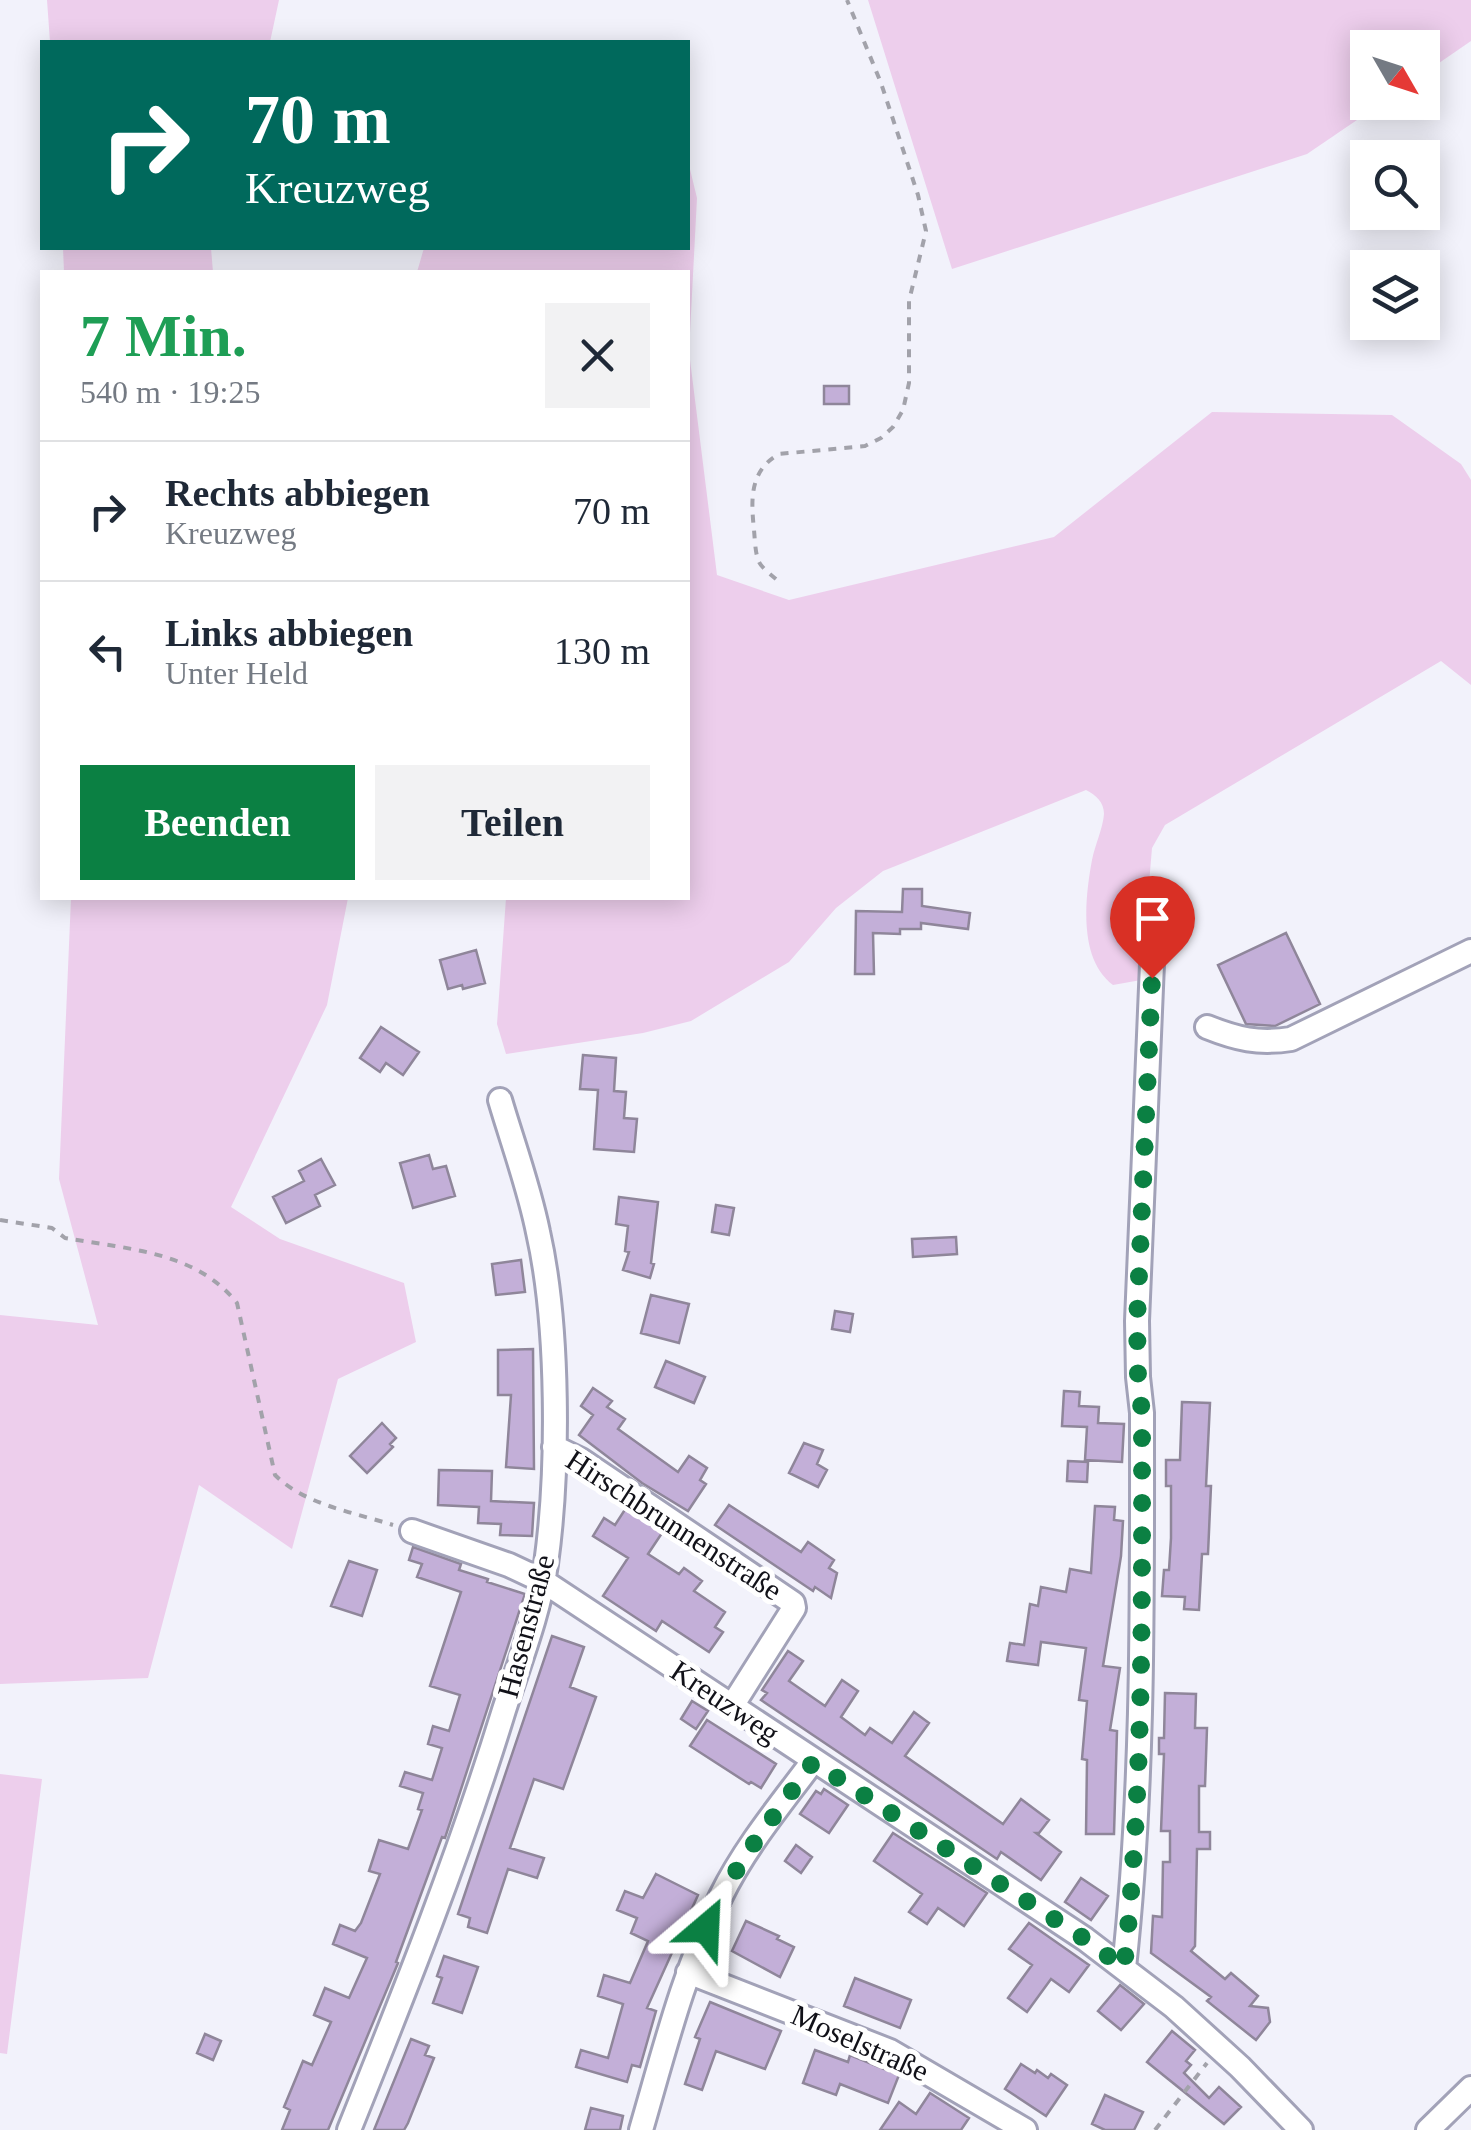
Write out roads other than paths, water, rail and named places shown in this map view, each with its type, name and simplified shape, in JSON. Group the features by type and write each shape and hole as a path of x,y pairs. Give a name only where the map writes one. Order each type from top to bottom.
{"street":[{"path":"1124,1968 1141,1754 1142,1413 1137,1321 1153,940"},
{"path":"1207,1027 1244,1041 1265,1043 1291,1038 1471,951"},
{"name":"Hasenstraße","path":"349,2130 462,1838 543,1581 554,1447 544,1262 534,1212 500,1100"},
{"name":"Hirschbrunnenstraße","path":"554,1447 598,1471 793,1603 794,1608 732,1706"},
{"name":"Kreuzweg","path":"412,1531 543,1581 1085,1939 1219,2047 1300,2130"},
{"path":"641,2130 688,1972 722,1893 813,1762"},
{"name":"Moselstraße","path":"688,1972 890,2051 1025,2130"},
{"path":"1428,2130 1471,2088"}]}
